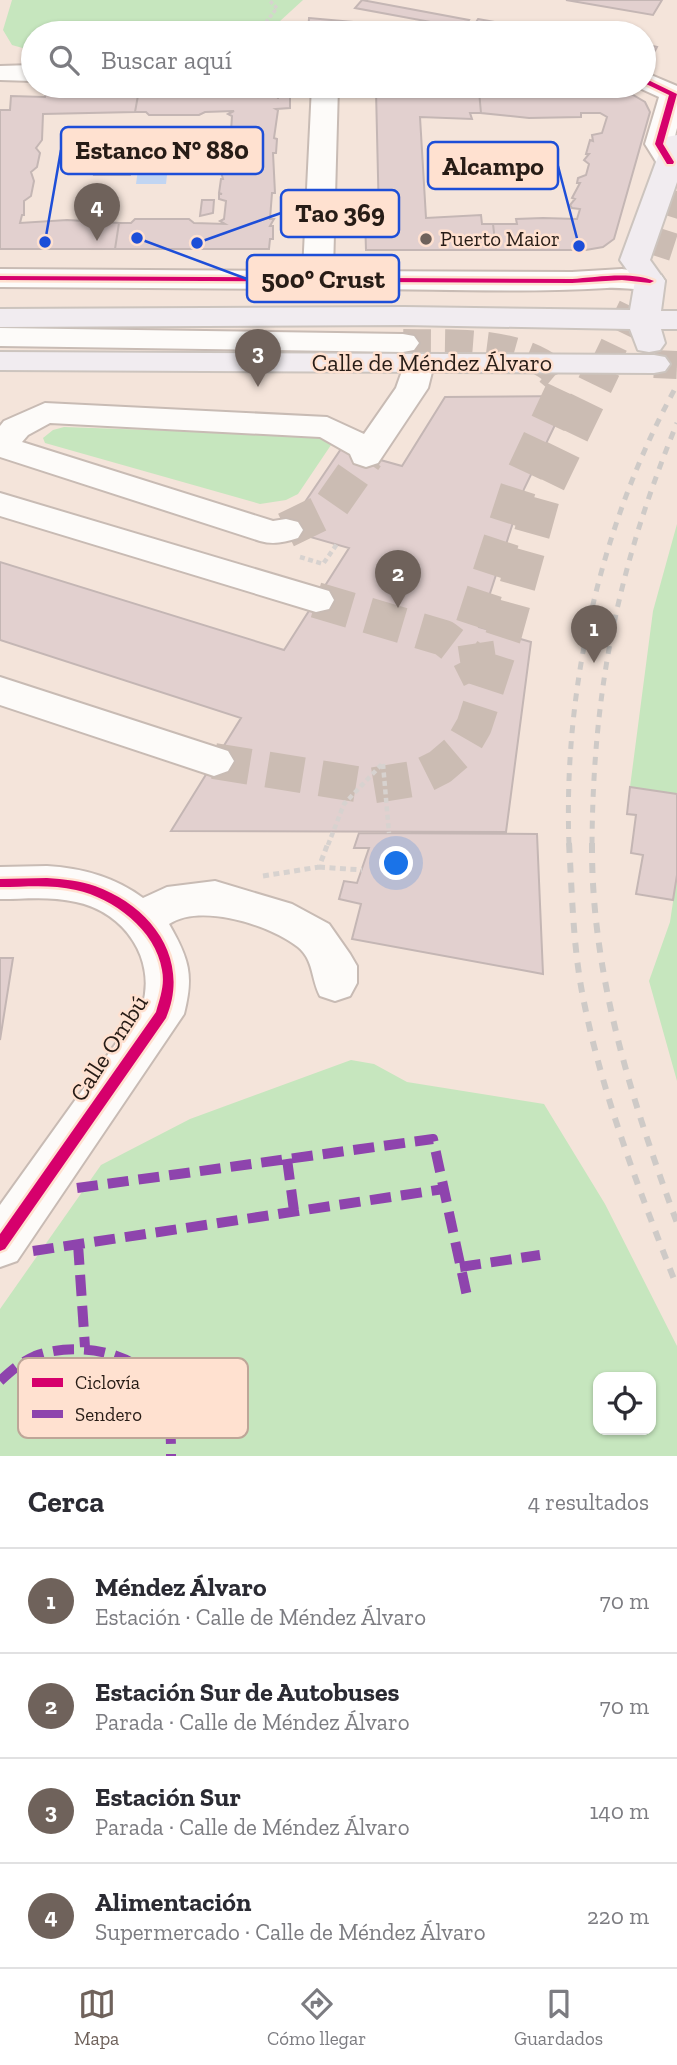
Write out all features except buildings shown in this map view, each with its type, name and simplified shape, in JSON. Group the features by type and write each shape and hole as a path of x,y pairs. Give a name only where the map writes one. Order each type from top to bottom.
{"main road":[{"path":"559,363 606,351 622,341 644,320 664,275 635,260 673,153"},
{"name":"Calle de Méndez Álvaro","path":"0,317 408,341 559,363 658,359 648,340 644,320"},
{"name":"Calle de Méndez Álvaro","path":"0,361 408,341 644,320 677,320"}],"street":[{"path":"656,71 677,68"},
{"path":"1,73 21,73"},
{"path":"656,86 673,94 660,144 673,153"},
{"path":"318,280 326,98"},
{"name":"Calle de Méndez Álvaro","path":"0,278 572,281 664,275"},
{"name":"Calle de Méndez Álvaro","path":"318,280 356,301 408,341"},
{"path":"0,337 408,341 412,388 368,453 327,427 46,413 16,428 1,446 272,533 286,530"},
{"path":"0,504 316,600"},
{"path":"0,691 214,761"},
{"name":"Calle Ombú","path":"0,883 77,885 123,905 141,921 160,947 166,963 169,986 162,1014 0,1245"},
{"path":"141,921 167,904 215,898 278,916 314,936 335,966 335,983"}],"path":[{"path":"267,21 276,13 277,8 270,0"},
{"path":"323,564 337,544"},
{"path":"319,867 344,804 383,763 389,832"},
{"path":"257,877 319,867 362,870"}],"green space":[{"path":"12,0 303,0 280,21 21,21 21,48 12,45 3,30"},
{"path":"64,427 319,436 331,445 298,494 286,500 260,504 45,443 43,438 53,430"},
{"path":"677,524 677,794 630,787 653,611"},
{"path":"677,875 677,1081 649,981 670,922"},
{"path":"351,1060 374,1064 407,1082 544,1104 605,1204 677,1346 677,1456 0,1456 0,1309 101,1165 190,1119"}],"water":[{"path":"526,144 555,144 559,173 529,173"},
{"path":"141,148 170,148 166,184 136,184"}],"tunnel":[{"path":"602,370 654,262 677,191"},
{"path":"403,343 501,348 537,360 553,370"},
{"path":"654,364 677,365"},
{"path":"481,679 473,627 520,483 564,389 557,373 551,368"},
{"path":"214,761 369,786 418,778 440,767 460,750 474,726 504,634 544,490 603,368"},
{"path":"286,530 329,509 366,456"},
{"path":"316,600 444,638 470,658 480,678"}],"railway":[{"path":"569,843 573,726 580,666 592,608 627,493 650,438 677,385"},
{"path":"592,844 597,734 613,630 639,528 677,423"},
{"path":"569,843 577,955 590,1030 623,1142 677,1287"},
{"path":"592,844 599,941 617,1037 645,1131 677,1223"}],"marked path":[{"path":"77,1188 433,1139 467,1296"},
{"path":"287,1159 294,1211"},
{"path":"33,1251 444,1189"},
{"path":"78,1244 85,1347"},
{"path":"460,1267 540,1255"},
{"path":"32,1358 56,1351 78,1349 100,1351 121,1358"},
{"path":"0,1381 18,1366"},
{"path":"171,1438 171,1456"}],"cycle path":[{"path":"656,86 673,94 659,144 670,162"},
{"path":"0,278 572,281 622,278 650,281"},
{"path":"0,883 75,885 109,897 141,921 153,936 163,952 169,988 162,1014 0,1245"}],"place":[{"name":"500° Crust","path":"137,238"},
{"name":"Puerto Maior","path":"426,239"},
{"name":"Alimentación","path":"97,241"},
{"name":"Estanco N° 880","path":"45,242"},
{"name":"Tao 369","path":"197,243"},
{"name":"Alcampo","path":"579,246"},
{"name":"Estación Sur","path":"258,387"},
{"name":"Estación Sur de Autobuses","path":"398,608"},
{"name":"Méndez Álvaro","path":"594,663"}]}
